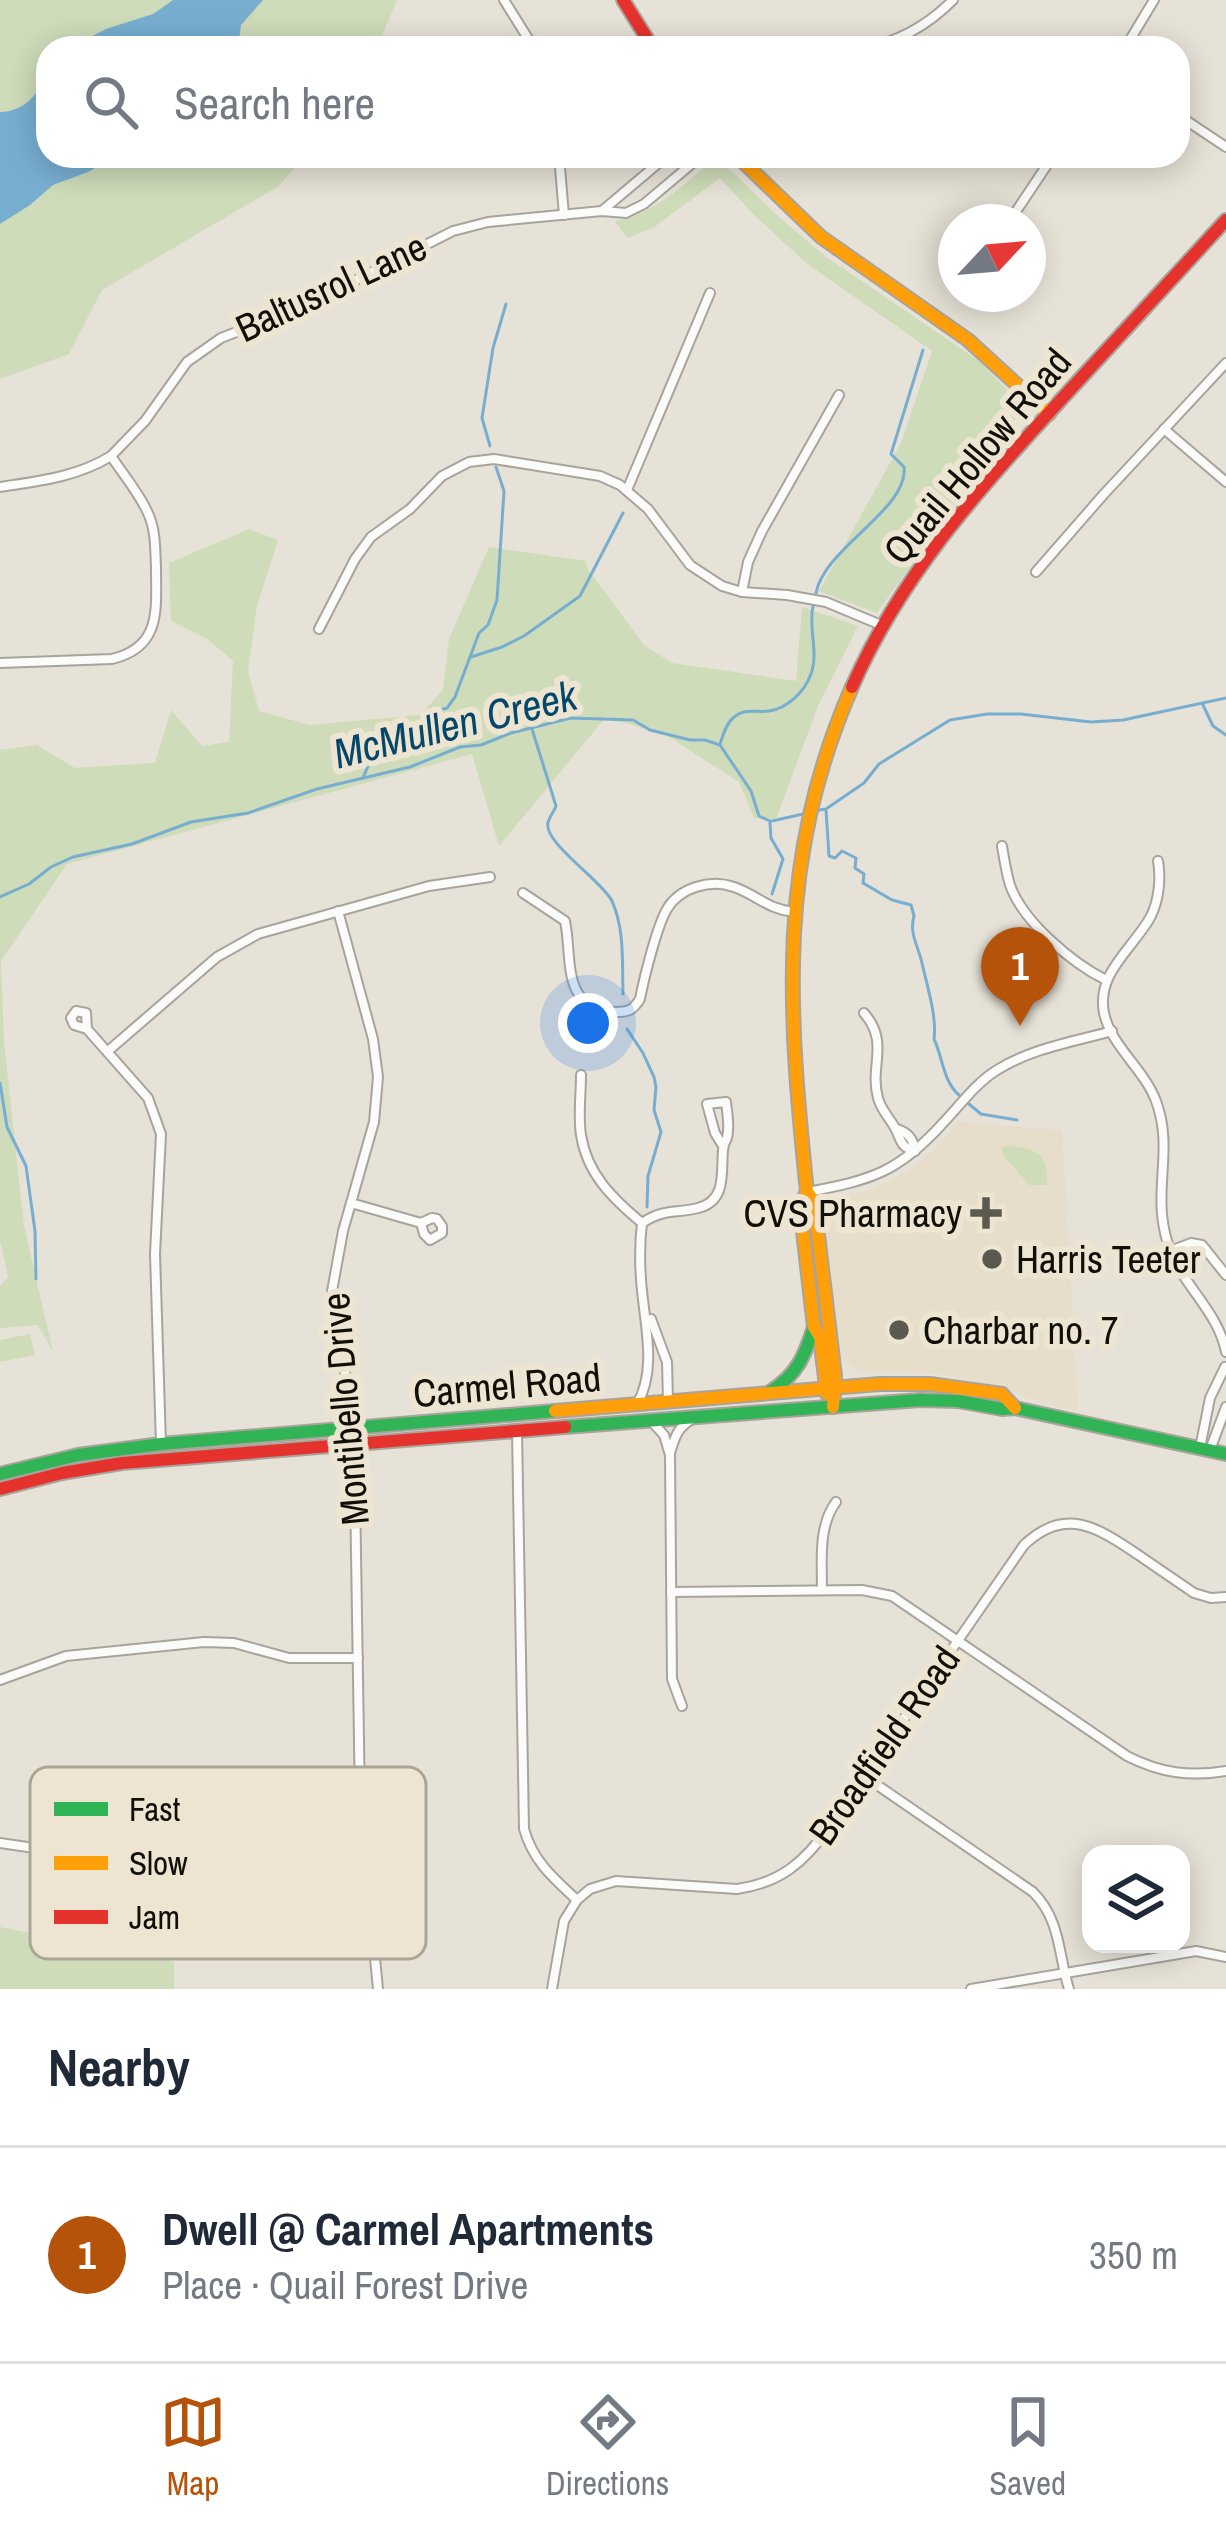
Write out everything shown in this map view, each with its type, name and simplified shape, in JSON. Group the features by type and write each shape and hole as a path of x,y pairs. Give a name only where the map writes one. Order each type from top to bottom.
{"main road":[{"path":"623,0 646,36"},
{"path":"749,168 821,237 968,340 1048,414"},
{"name":"Quail Hollow Road","path":"833,1406 794,1041 794,912 816,786 842,710 881,625 949,526 1226,220"},
{"name":"Quail Hollow Road","path":"807,1192 800,1205 814,1327 831,1388"},
{"path":"766,1393 802,1365 814,1327"},
{"name":"Carmel Road","path":"0,1489 101,1466 766,1393 896,1383 1002,1394 1015,1408"},
{"name":"Carmel Road","path":"0,1474 78,1455 161,1444 518,1432 920,1400 1015,1408 1226,1454"},
{"path":"652,1422 668,1401"}],"street":[{"path":"504,0 526,36"},
{"path":"904,36 953,0"},
{"path":"1132,36 1154,0"},
{"path":"1190,123 1226,147"},
{"path":"561,168 564,215"},
{"path":"602,211 653,168"},
{"name":"Baltusrol Lane","path":"0,487 81,472 111,456 145,421 187,362 221,338 311,303 452,231 488,222 626,213 687,168"},
{"path":"1021,204 1045,168"},
{"path":"627,490 710,293"},
{"path":"1036,572 1226,363"},
{"path":"742,592 748,562 762,531 839,395"},
{"path":"1164,429 1226,482"},
{"path":"0,664 112,659 132,652 150,634 156,608 152,524 111,456"},
{"path":"319,629 364,545 442,476 480,460 600,476 648,508 700,574 722,586 814,599 881,625"},
{"path":"1002,846 1011,888 1030,917 1082,968 1106,980"},
{"path":"1158,861 1152,914 1106,980 1104,1010 1156,1101 1166,1133 1159,1198 1170,1251 1220,1330 1226,1355 1226,1370 1210,1399 1205,1449"},
{"path":"108,1051 236,945 272,929 429,886 490,877"},
{"path":"523,893 565,921 570,975 577,993 597,1009 624,1012 640,999 667,910 685,892 725,884 771,908 794,912"},
{"name":"Montibello Drive","path":"338,911 373,1039 378,1077 374,1122 332,1292 354,1436 360,1767"},
{"path":"864,1013 878,1036 875,1082 879,1103 897,1129 898,1139 915,1151"},
{"path":"87,1029 148,1098 161,1134 155,1272 161,1444"},
{"path":"807,1192 895,1167 998,1070 1035,1052 1112,1031"},
{"path":"581,1075 581,1135 591,1165 609,1196 642,1223 643,1301 649,1329 643,1394 637,1404"},
{"path":"642,1223 662,1213 700,1208 713,1200 723,1178 726,1102 707,1104 723,1146"},
{"path":"351,1203 421,1223"},
{"path":"1170,1251 1191,1243 1202,1245 1226,1275"},
{"path":"643,1301 667,1362 668,1401"},
{"path":"1205,1449 1226,1407"},
{"path":"670,1455 676,1434 692,1419"},
{"path":"652,1422 664,1435 670,1455 672,1679 682,1706"},
{"path":"518,1432 524,1829 542,1867 577,1900 562,1927 552,1989"},
{"path":"822,1590 825,1526 836,1502"},
{"name":"Broadfield Road","path":"577,1900 595,1886 616,1881 737,1889 780,1877 814,1849 1024,1545 1040,1532 1060,1524 1095,1527 1197,1594 1226,1597"},
{"path":"671,1592 862,1589 892,1596 1144,1765 1190,1774 1226,1771"},
{"path":"0,1680 66,1656 204,1642 234,1643 289,1658 358,1658"},
{"path":"864,1776 1034,1892 1054,1921 1069,1989"},
{"path":"0,1843 30,1847"},
{"path":"971,1989 1196,1951 1226,1957"},
{"name":"Montibello Drive","path":"375,1959 378,1989"}],"shaded area":[{"path":"958,1122 1062,1130 1078,1411 944,1375 859,1372 841,1358 823,1206 906,1172"}],"green space":[{"path":"0,0 397,0 382,36 36,36 36,168 294,168 279,186 102,290 69,354 0,379"},
{"path":"704,168 728,168 825,256 979,361 1024,407 877,613 819,591 901,443 932,351 806,263 720,178 653,228 627,238 615,221 657,204"},
{"path":"249,529 278,540 257,606 248,671 259,711 310,725 420,715 443,690 449,639 489,547 586,561 644,645 672,663 796,681 802,607 858,626 818,706 776,819 754,818 739,782 666,735 606,717 499,846 472,754 67,864 1,961 4,1042 24,1226 53,1352 38,1325 0,1328 0,1286 8,1277 0,1240 0,750 37,745 75,768 155,763 171,710 202,746 229,742 233,661 207,639 171,621 169,563"},
{"path":"1002,1147 1039,1154 1046,1165 1047,1185 1029,1185 1003,1155"},
{"path":"30,1334 35,1355 0,1362 0,1340"},
{"path":"0,1927 30,1933 30,1959 174,1962 174,1989 0,1989"}],"water":[{"path":"173,0 263,0 241,25 240,36 92,36 153,14"},
{"path":"36,92 36,168 95,168 53,185 0,224 0,112 30,100"}],"waterway":[{"path":"490,446 482,418 493,348 506,304"},
{"path":"816,593 834,560 902,483 904,467 891,454 923,350"},
{"path":"363,778 368,766 418,737 429,713 447,708 479,633 488,625 497,600 504,491 496,467"},
{"path":"471,657 524,636 580,596 623,513"},
{"path":"720,744 728,723 737,715 776,710 804,687 813,666 813,606"},
{"name":"McMullen Creek","path":"813,811 826,809 864,783 879,764 950,720 987,714 1123,720 1226,698"},
{"path":"1203,705 1213,726 1226,735"},
{"name":"McMullen Creek","path":"0,897 73,857 132,844 191,822 248,813 571,718 633,720 650,730 720,745 751,791 759,816 770,821"},
{"path":"532,729 556,806 549,831 606,893 616,912 623,994"},
{"path":"826,810 829,856 835,858 842,851 856,858 855,868 864,874 863,883 911,905 913,934 933,1011 934,1039 946,1076 959,1095"},
{"name":"McMullen Creek","path":"772,821 803,814"},
{"path":"770,823 771,838 783,859 772,894"},
{"path":"627,1029 656,1087 654,1110 661,1132 648,1176 647,1207"},
{"path":"0,1083 7,1127 26,1166 36,1279"},
{"path":"969,1104 981,1114 1017,1120"}],"traffic: fast":[{"path":"771,1391 799,1364 814,1327"},
{"path":"565,1427 958,1401 1015,1408 1226,1454"},
{"path":"0,1474 78,1455 161,1444 555,1411"}],"traffic: slow":[{"path":"749,168 821,237 968,340 1049,414"},
{"path":"833,1407 835,1376 800,1125 794,936 810,814 827,751 852,687"},
{"path":"807,1192 800,1205 827,1394"},
{"path":"555,1411 880,1384 930,1384 1002,1394 1015,1408"}],"traffic: jam":[{"path":"623,0 646,36"},
{"path":"852,687 893,609 942,537 1226,220"},
{"path":"0,1489 122,1463 565,1427"}],"place":[{"name":"Dwell @ Carmel Apartments","path":"1020,1026"},
{"name":"CVS Pharmacy","path":"986,1213"},
{"name":"Harris Teeter","path":"992,1259"},
{"name":"Charbar no. 7","path":"899,1330"}]}
